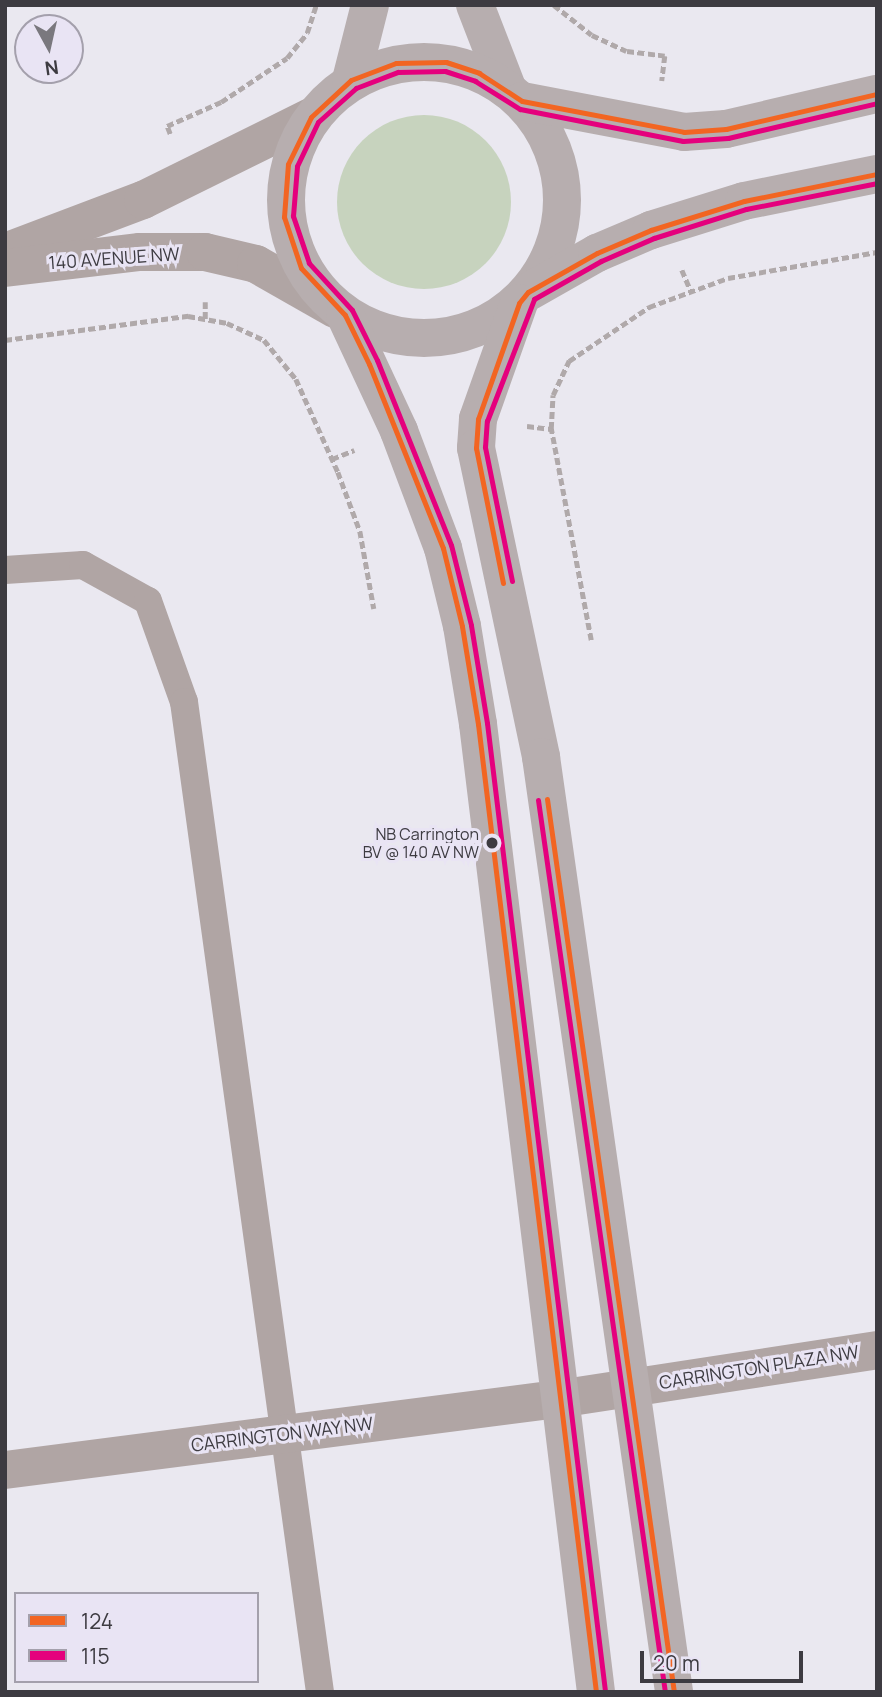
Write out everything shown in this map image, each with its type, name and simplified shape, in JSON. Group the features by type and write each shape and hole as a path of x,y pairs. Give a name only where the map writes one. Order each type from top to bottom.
{"street":[{"path":"351,80 370,5"},
{"path":"475,5 515,96"},
{"name":"140 AVENUE NW","path":"5,252 143,200 311,117 351,80 396,63 446,62 515,96 654,130 684,132 726,129 877,94"},
{"name":"140 AVENUE NW","path":"515,96 547,134 563,187 557,244 524,298"},
{"name":"140 AVENUE NW","path":"311,117 288,164 284,217 301,268 340,312"},
{"name":"140 AVENUE NW","path":"5,268 140,252 205,252 256,264 340,312 387,335 434,340 480,328 597,253 651,230 744,201 877,174"},
{"path":"524,298 478,419 475,448 541,757 674,1692"},
{"path":"340,312 399,431 428,509 462,626 479,737 596,1692"},
{"name":"CARRINGTON PLAZA NW","path":"558,1399 877,1350"},
{"name":"CARRINGTON WAY NW","path":"5,1470 558,1399"}],"lane":[{"path":"5,570 83,565 148,601 184,702 320,1692"}],"path":[{"path":"591,640 551,429 554,395 569,361 649,307 728,278 877,252"},
{"path":"5,340 188,316 227,323 264,340 296,379 338,472 359,531 374,609"}],"green space":[{"path":"424,115 457,121 486,140 505,169 511,202 505,235 486,264 457,283 424,289 391,283 362,264 343,235 337,202 343,169 362,140 391,121"}],"transit line":[{"name":"124","path":"596,1692 478,724 462,626 443,548 369,364 345,315 301,268 284,217 288,164 311,117 351,80 396,63 446,62 479,73 522,101 684,132 726,129 877,94"},
{"name":"115","path":"605,1691 487,723 471,625 451,545 377,360 352,310 309,263 293,216 297,166 318,122 356,88 398,72 445,71 475,81 520,109 683,141 728,138 877,103"},
{"name":"124","path":"503,583 476,448 478,419 519,303 528,292 597,253 651,230 744,201 877,174"},
{"name":"115","path":"512,581 485,447 487,421 534,299 601,261 654,238 746,209 877,183"},
{"name":"124","path":"547,799 674,1692"},
{"name":"115","path":"538,800 665,1692"}],"place":[{"name":"NB Carrington BV @ 140 AV NW","path":"492,843"}]}
